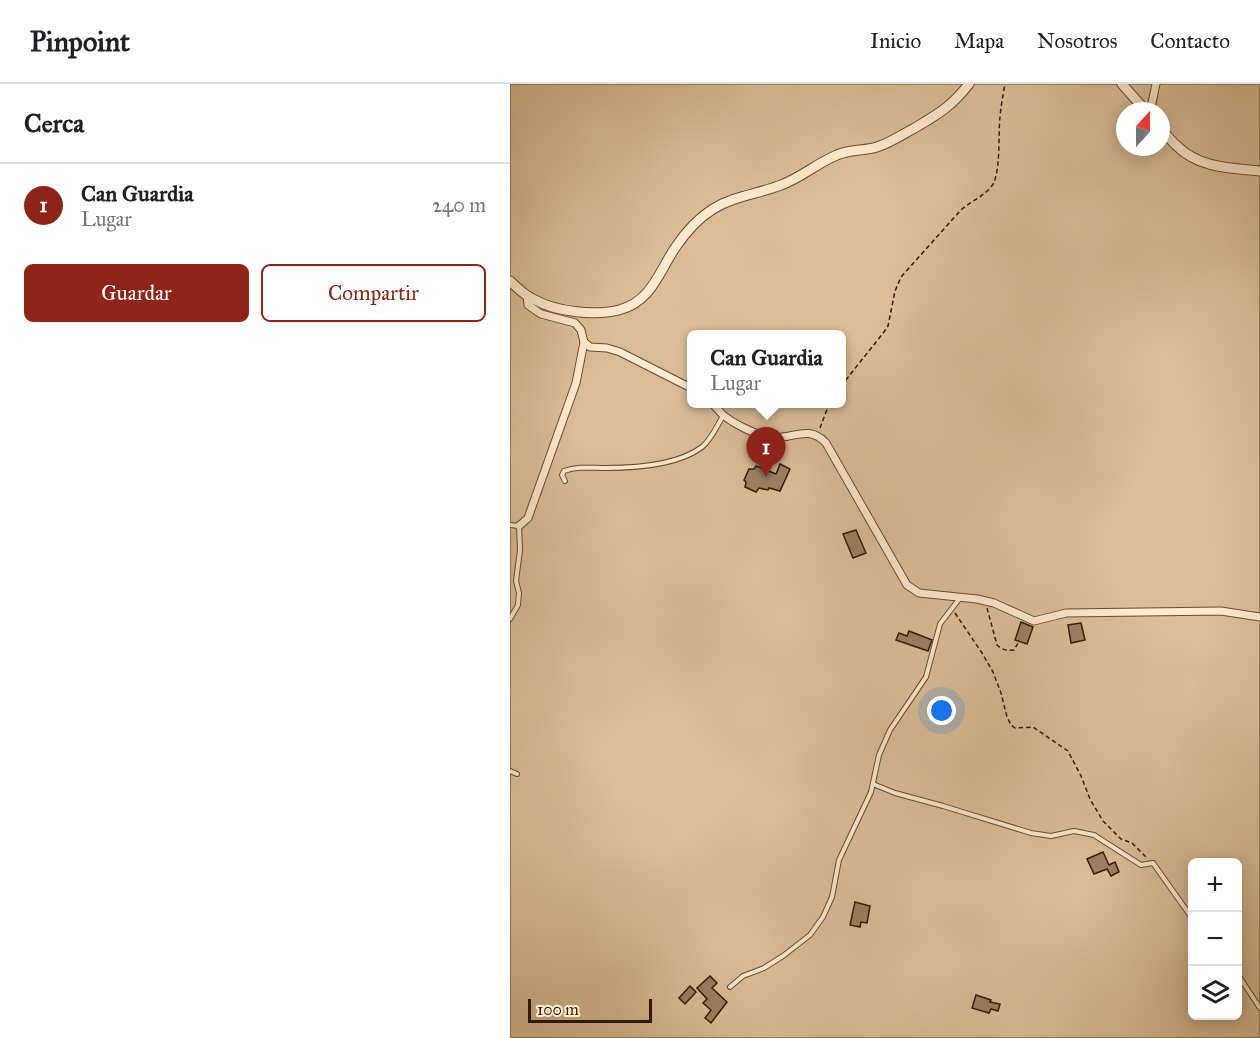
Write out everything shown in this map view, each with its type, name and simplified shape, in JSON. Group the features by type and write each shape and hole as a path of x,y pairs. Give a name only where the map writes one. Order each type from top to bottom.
{"street":[{"path":"510,281 527,296 543,304 569,311 611,311 633,305 650,290 684,234 712,210 731,200 786,183 839,154 873,148 894,140 942,112 969,84"},
{"path":"1122,84 1138,102"},
{"path":"1152,102 1156,84"},
{"path":"1170,139 1193,158 1206,164 1260,171"},
{"path":"519,526 528,518 576,383 584,342 581,330 575,323 541,314 528,305 527,296"},
{"path":"584,342 590,347 607,348 620,352 687,386"},
{"path":"717,408 723,415 755,433 769,437 777,438 804,433 818,435 826,443 907,585 919,593 982,600 1034,621 1066,613 1221,611 1260,617"}],"lane":[{"path":"565,481 562,475 564,471 575,467 633,467 669,461 691,453 704,446 723,415"},
{"path":"510,525 519,526 520,550 516,581 519,593 518,604 510,619"},
{"path":"730,987 743,976 764,968 783,956 810,935 824,917 832,897 838,860 871,792 879,755 890,730 926,678 940,624 961,597"},
{"path":"510,771 517,774"},
{"path":"873,784 895,793 1031,833 1051,836 1074,831 1094,835 1142,865 1153,863 1188,912"},
{"path":"1242,981 1260,1008"}],"path":[{"path":"846,380 888,326 895,291 901,277 960,211 988,190 994,181 998,162 1000,116 1005,84"},
{"path":"818,435 828,408"},
{"path":"982,600 990,616 997,645 1010,651 1014,650 1018,643"},
{"path":"952,609 993,672 1011,725 1015,728 1034,727 1068,751 1103,821 1121,839 1132,843 1151,863"}],"shaded area":[{"path":"510,84 1260,84 1260,1038 510,1038"}],"building":[{"path":"780,464 790,469 780,491 759,488 756,492 745,487 744,480 749,469 754,469 756,466 776,474"},
{"path":"856,530 866,553 853,558 843,534"},
{"path":"1021,622 1033,627 1027,644 1015,640"},
{"path":"1081,623 1085,640 1071,643 1068,625"},
{"path":"909,631 932,640 928,651 896,640 899,633 907,636"},
{"path":"1103,852 1109,865 1115,862 1119,872 1111,876 1107,869 1094,874 1087,859"},
{"path":"855,902 870,906 867,923 861,922 860,927 850,925"},
{"path":"710,976 717,983 712,988 727,1002 711,1023 705,1018 711,1010 703,1003 707,999 697,988"},
{"path":"690,986 696,992 685,1004 679,998"},
{"path":"976,995 1000,1004 998,1011 991,1009 989,1013 972,1008"}],"place":[{"name":"Can Guardia","path":"766,477"}]}
